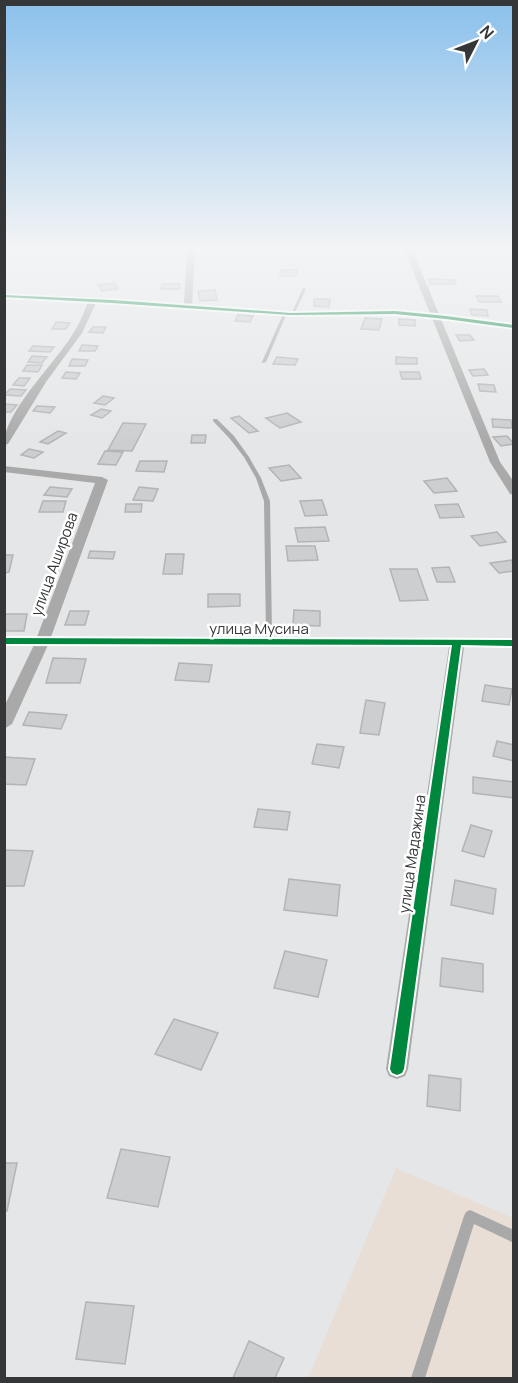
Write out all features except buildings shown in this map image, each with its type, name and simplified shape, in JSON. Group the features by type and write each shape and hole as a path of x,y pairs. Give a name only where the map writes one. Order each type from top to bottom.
{"street":[{"path":"4,442 42,381 78,333 87,314"},
{"path":"406,314 434,315 513,327"},
{"path":"434,315 495,462 513,492"},
{"name":"улица Аширова","path":"4,469 102,480 43,641 4,724"},
{"name":"улица Мусина","path":"4,641 266,644 513,642"},
{"name":"улица Мадажина","path":"397,1069 457,643"}],"lane":[{"path":"264,362 288,314"},
{"path":"215,420 236,440 262,483 267,501 269,635 266,644"},
{"path":"418,1378 470,1216 513,1237"}],"shaded area":[{"path":"396,1168 513,1218 513,1378 308,1378"}],"cycle path":[{"path":"285,314 325,314"},
{"path":"402,314 446,317 514,327"},
{"path":"4,641 514,643"},
{"path":"397,1069 457,643"}]}
